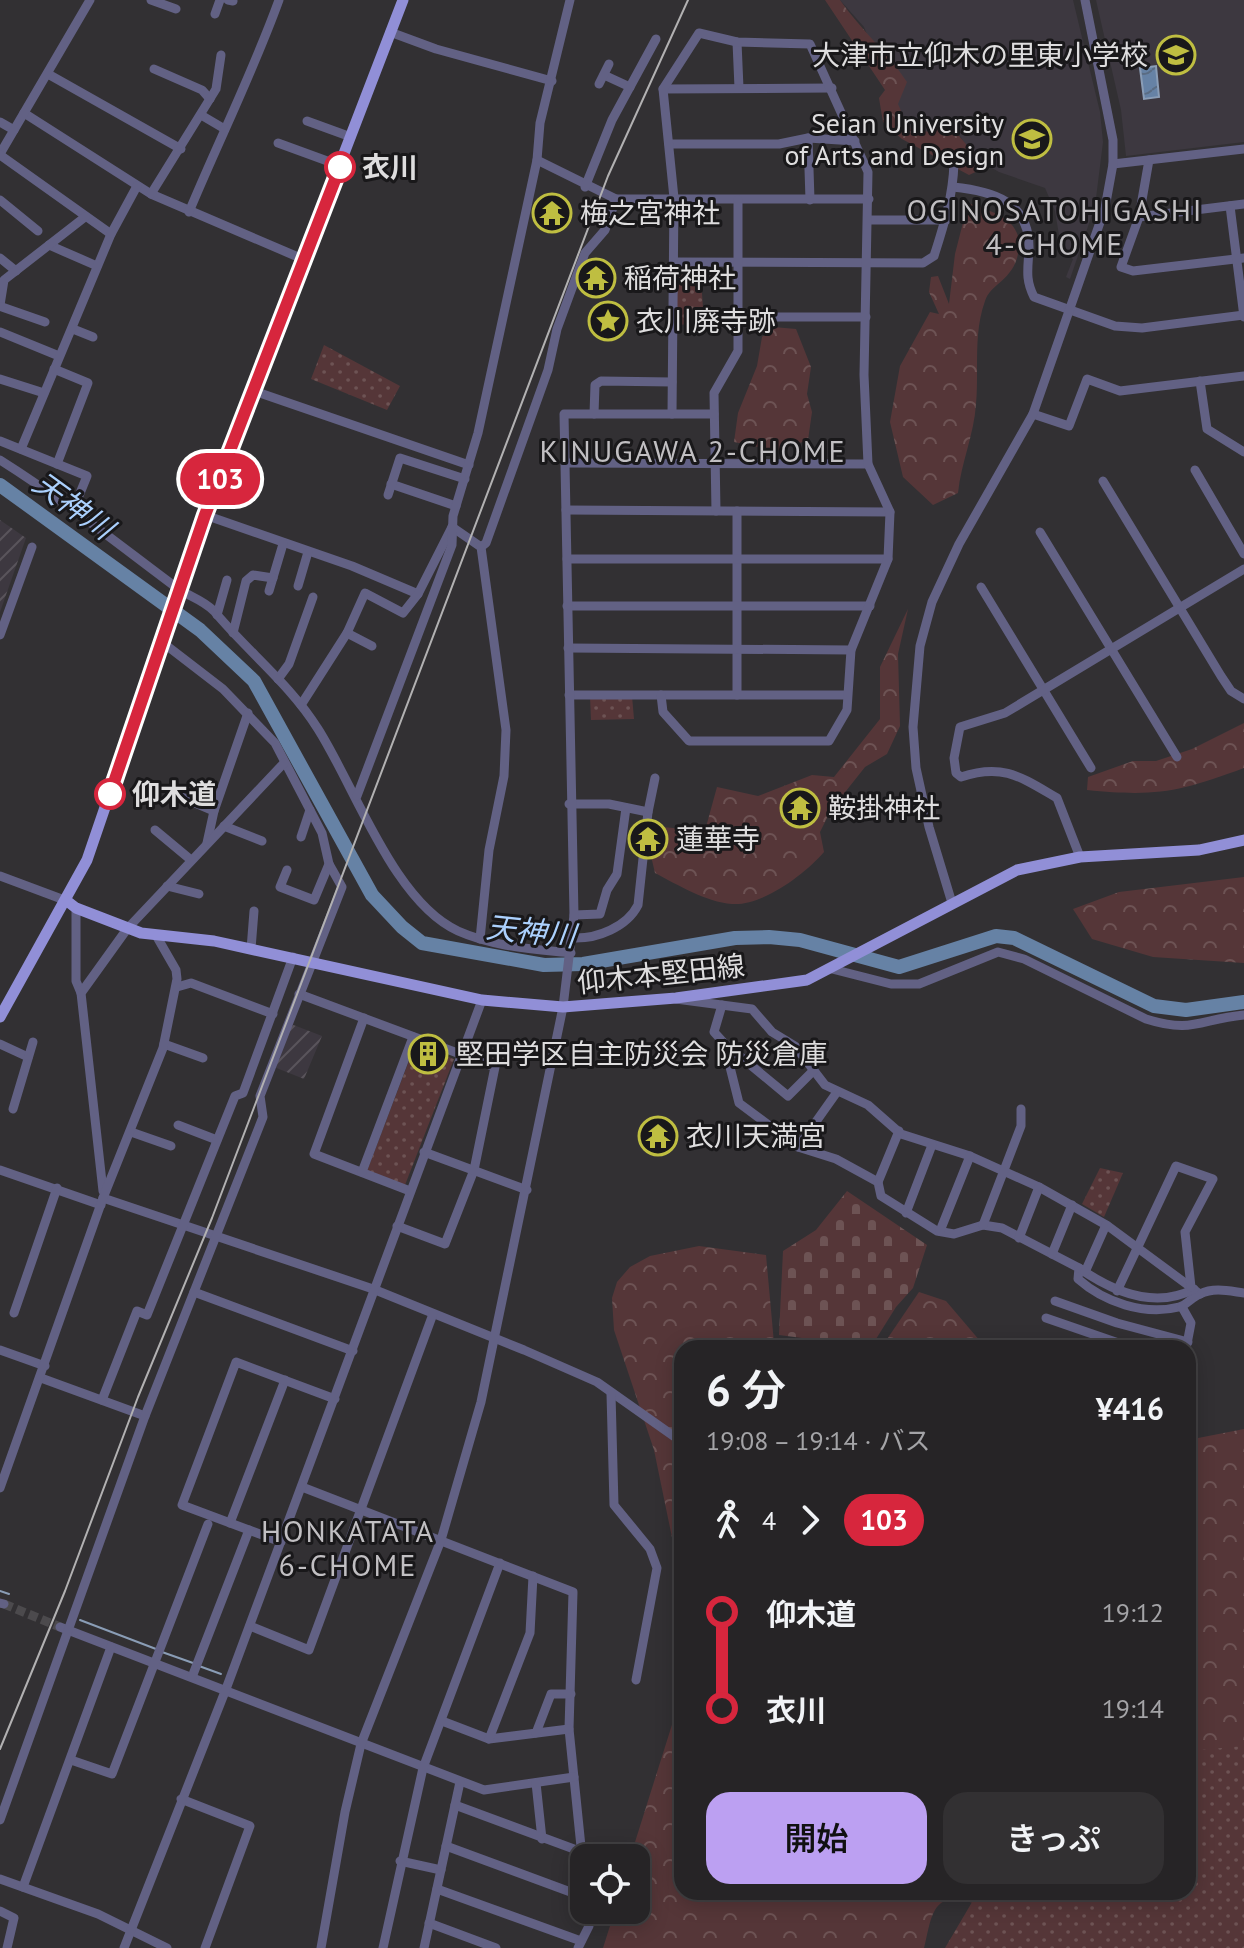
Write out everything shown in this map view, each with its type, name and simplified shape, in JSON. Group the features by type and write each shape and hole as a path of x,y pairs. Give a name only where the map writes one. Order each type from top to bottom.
{"main road":[{"path":"0,1017 71,905 205,515 403,0"},
{"name":"仰木本堅田線","path":"71,905 127,929 157,937 293,957 350,974 482,1000 563,1007 787,985 832,969 1017,870 1080,857 1199,850 1244,840"}],"street":[{"path":"90,0 0,154 111,234"},
{"path":"151,0 176,9"},
{"path":"215,14 220,0"},
{"path":"189,212 238,94 252,73 279,0"},
{"path":"357,796 445,571 452,545 456,506 469,465 537,160 540,123 570,0"},
{"path":"952,903 916,768 913,727 920,646 932,602 959,544 1033,414 1105,208 1113,164 1110,110 1085,0"},
{"path":"390,32 436,49 552,81"},
{"path":"661,695 663,712 689,741 829,741 847,710 845,695 851,650 888,559 890,512 868,464 868,172 810,44 737,42 699,33 663,89 674,198 672,414"},
{"path":"585,187 612,120 656,39"},
{"path":"737,42 739,88"},
{"path":"151,194 216,89 221,55"},
{"path":"609,64 601,80 630,87"},
{"path":"154,69 202,90 210,99"},
{"path":"48,74 181,149"},
{"path":"663,89 832,88"},
{"path":"24,113 151,194 305,260"},
{"path":"201,115 223,128"},
{"path":"307,121 351,137"},
{"path":"0,122 14,130"},
{"path":"669,144 779,144 808,138 855,141"},
{"path":"808,138 810,200"},
{"path":"278,143 341,166"},
{"path":"1113,164 1244,149"},
{"path":"537,160 585,187 616,199 869,199"},
{"path":"1149,160 1139,217 1121,267 1133,271 1240,259"},
{"path":"674,262 923,263 934,256 946,220 954,163"},
{"path":"21,449 111,234 137,186"},
{"path":"953,187 1001,196 1016,208 1028,234 1027,283 1034,297 1115,326 1142,328 1244,316 1240,259 1230,206"},
{"path":"481,547 486,543 503,499 585,253 605,230 616,199"},
{"path":"0,200 38,231"},
{"path":"716,511 716,383 738,351 738,200"},
{"path":"1139,217 1244,204"},
{"path":"45,322 1,306 4,280 85,217"},
{"path":"869,220 946,220"},
{"path":"49,245 97,266"},
{"path":"0,258 16,271"},
{"path":"739,317 866,317"},
{"path":"73,329 93,337"},
{"path":"0,332 59,356"},
{"path":"54,369 88,383 57,464"},
{"path":"1033,414 1069,426 1087,379 1120,391 1244,376"},
{"path":"0,379 44,393"},
{"path":"594,414 595,385 601,381 672,382"},
{"path":"1200,381 1207,429 1244,452"},
{"path":"254,391 469,465"},
{"path":"321,1948 337,1853 361,1744 441,1540 473,1436 563,1007 574,915 569,804 564,414 714,414"},
{"path":"0,441 87,476 74,508"},
{"path":"388,495 400,458 465,479"},
{"path":"0,460 74,508 178,594 201,599 217,615 301,705 357,796 389,858 416,896 446,924 480,939 570,958"},
{"path":"565,463 868,464"},
{"path":"1195,470 1244,554"},
{"path":"1103,481 1231,691 1244,699"},
{"path":"391,484 456,506"},
{"path":"566,510 890,512"},
{"path":"737,511 737,695"},
{"path":"205,515 352,566 418,594"},
{"path":"452,527 481,547 506,730 504,776 489,850 480,939"},
{"path":"301,705 347,633 365,593 403,613 418,594 452,527"},
{"path":"1040,532 1177,757"},
{"path":"269,591 283,544"},
{"path":"0,635 32,547"},
{"path":"298,586 308,552"},
{"path":"567,559 888,559"},
{"path":"1080,857 1057,798 1002,770 987,769 961,777 954,767 960,727 1005,713 1244,569"},
{"path":"233,633 246,581 253,575 273,578"},
{"path":"217,615 227,580"},
{"path":"981,587 1091,768"},
{"path":"278,679 289,664 313,597"},
{"path":"567,606 870,606"},
{"path":"347,633 372,646"},
{"path":"0,1820 65,1629 263,1117 260,1096 342,887 329,864 322,833 275,743 248,713 163,638"},
{"path":"568,648 851,650"},
{"path":"569,695 845,695"},
{"path":"207,843 214,811 248,713"},
{"path":"81,993 127,929 284,763"},
{"path":"573,938 590,939 631,919 638,905 648,812 655,778"},
{"path":"181,797 214,811"},
{"path":"569,804 648,812"},
{"path":"574,915 600,914 607,890 617,874 626,808"},
{"path":"301,837 310,810"},
{"path":"224,826 262,841"},
{"path":"155,830 191,860"},
{"path":"287,870 280,887 314,900 329,864"},
{"path":"0,876 71,905 76,981 81,993 100,1137 102,1201"},
{"path":"167,886 199,894"},
{"path":"251,949 254,911"},
{"path":"0,1488 102,1201 164,1044 177,987 176,970 157,937"},
{"path":"832,969 891,984 919,984 998,952 1024,959 1166,1026 1183,1028 1244,1015"},
{"path":"102,1400 137,1311 147,1315 235,1096 243,1093 293,957"},
{"path":"177,987 191,983 273,1014"},
{"path":"299,994 495,1067 474,1170 445,1244 397,1226"},
{"path":"676,998 752,1009 772,1032 795,1046 837,1092 868,1105 913,1140 970,1156 1007,1171 1072,1205 1106,1225 1195,1290"},
{"path":"124,1948 250,1626 482,1000"},
{"path":"722,1005 714,1032 788,1096 814,1070"},
{"path":"364,1018 314,1154 410,1191"},
{"path":"362,1172 413,1037"},
{"path":"13,1109 33,1042"},
{"path":"724,1043 739,1103 798,1147 836,1159 878,1182"},
{"path":"0,1044 28,1057"},
{"path":"164,1044 203,1058"},
{"path":"798,1147 837,1092"},
{"path":"983,1225 1007,1171 1021,1126 1021,1109"},
{"path":"178,1125 217,1140"},
{"path":"899,1131 878,1182 881,1196 940,1231 954,1234 983,1225 1002,1228 1117,1291 1175,1299 1195,1290 1244,1293"},
{"path":"131,1132 171,1146"},
{"path":"906,1213 932,1145"},
{"path":"424,1152 527,1190"},
{"path":"940,1231 970,1156"},
{"path":"1106,1225 1078,1279 1091,1290 1121,1304 1155,1309 1182,1307 1195,1290 1185,1232 1213,1179 1176,1166 1117,1291"},
{"path":"0,1170 183,1225 373,1289 597,1382 661,1424 674,1439"},
{"path":"1019,1238 1039,1187"},
{"path":"14,1313 57,1188"},
{"path":"1052,1254 1072,1205"},
{"path":"194,1292 353,1351"},
{"path":"1055,1301 1171,1340"},
{"path":"1112,1340 1121,1304"},
{"path":"1182,1307 1191,1323 1188,1340"},
{"path":"250,1626 309,1650 433,1314"},
{"path":"1046,1318 1099,1340"},
{"path":"0,1350 45,1366"},
{"path":"281,1542 182,1505 187,1491 236,1362 335,1399"},
{"path":"41,1378 145,1416"},
{"path":"230,1523 285,1380"},
{"path":"611,1394 614,1505 650,1549 657,1568 636,1680"},
{"path":"0,1455 11,1459"},
{"path":"302,1487 573,1592 569,1729 581,1844"},
{"path":"71,1760 112,1774 208,1524"},
{"path":"192,1677 249,1530"},
{"path":"384,1947 400,1861 423,1768 500,1563"},
{"path":"489,1739 530,1633 533,1576"},
{"path":"65,1629 484,1790 574,1777"},
{"path":"23,1887 111,1647"},
{"path":"536,1733 551,1694 571,1694"},
{"path":"442,1721 489,1739 569,1729"},
{"path":"424,1948 460,1782"},
{"path":"536,1783 542,1839"},
{"path":"181,1799 250,1826 205,1948"},
{"path":"455,1805 570,1848"},
{"path":"446,1846 570,1892"},
{"path":"400,1861 441,1870"},
{"path":"0,1879 98,1914 167,1948"},
{"path":"437,1889 580,1945 589,1924"},
{"path":"0,1911 14,1918 7,1948"},
{"path":"429,1923 496,1948"}],"shaded area":[{"name":"Seian University of Arts and Design","path":"840,0 1073,0 1100,112 1103,142 1095,206 1070,279 1066,277 1073,259 1062,252 1064,240 1059,235 1055,211 1045,188 999,172 975,158 951,123 933,136 905,128 864,27"},
{"name":"大津市立仰木の里東小学校","path":"1096,0 1244,0 1244,142 1126,156 1121,110"},
{"path":"0,520 26,538 0,612"},
{"path":"291,1024 322,1036 304,1079 274,1067"}],"green space":[{"path":"825,0 840,0 907,82 898,104 908,127 929,132 941,123 965,143 982,169 969,175 902,139 883,122 879,98 885,90"},
{"path":"968,203 994,212 1009,222 1018,236 1019,246 1014,266 988,295 981,314 975,415 958,493 933,505 903,477 890,422 900,366 930,312 939,314 929,292 931,277 938,276 949,304 955,254"},
{"path":"700,265 703,308 692,310 691,324 676,325 678,266"},
{"path":"773,327 796,329 811,367 807,394 812,412 808,440 777,451 734,442 738,413 757,366 762,337"},
{"path":"324,345 400,386 387,410 311,379"},
{"path":"908,609 898,654 900,726 887,754 865,767 831,810 820,832 824,852 816,861 770,894 757,900 732,904 692,892 655,873 648,843 652,826 694,830 706,827 717,787 758,796 812,775 834,777 880,719 880,667"},
{"path":"590,696 632,696 634,719 591,720"},
{"path":"1244,723 1244,768 1167,791 1132,793 1087,790 1088,777 1133,761 1156,761 1192,749"},
{"path":"1244,877 1244,963 1153,957 1092,939 1073,909 1119,892"},
{"path":"415,1045 454,1059 405,1185 367,1171"},
{"path":"1100,1168 1123,1173 1104,1217 1082,1204"},
{"path":"847,1191 927,1245 913,1288 896,1307 875,1340 817,1340 779,1335 783,1251 816,1230"},
{"path":"699,1246 766,1255 774,1340 674,1340 674,1547 654,1450 614,1330 612,1298 617,1282 630,1267 650,1256"},
{"path":"919,1292 946,1301 979,1340 886,1340"},
{"path":"1244,1429 1244,1807 1196,1820 1196,1438"},
{"path":"674,1718 674,1900 948,1900 933,1914 924,1948 603,1948 611,1924 650,1924 650,1844 634,1844"},
{"path":"1244,1746 1244,1948 945,1948 973,1900 1196,1900 1196,1750"},
{"path":"962,1900 1029,1900 1005,1920"}],"water":[{"path":"1156,66 1159,97 1144,99 1140,68"}],"waterway":[{"name":"天神川","path":"0,485 200,630 254,681 372,895 422,943 544,965 583,964 735,938 769,937 800,940 899,967 996,936 1014,938 1154,1006 1186,1010 1244,1002"},
{"path":"0,1591 9,1594"},
{"path":"80,1620 156,1649"},
{"path":"162,1652 193,1663"},
{"path":"199,1666 221,1674"}],"tunnel":[{"path":"4,1604 60,1627"}],"railway":[{"path":"0,1749 212,1218 608,176 688,0"}],"bus line":[{"name":"103","path":"110,794 205,515 340,167"}],"place":[{"name":"大津市立仰木の里東小学校","path":"1176,55"},
{"name":"Seian University of Arts and Design","path":"1032,139"},
{"name":"衣川","path":"340,167"},
{"name":"梅之宮神社","path":"552,213"},
{"name":"稲荷神社","path":"596,278"},
{"name":"衣川廃寺跡","path":"608,321"},
{"name":"仰木道","path":"110,794"},
{"name":"鞍掛神社","path":"800,808"},
{"name":"蓮華寺","path":"648,839"},
{"name":"堅田学区自主防災会 防災倉庫","path":"428,1054"},
{"name":"衣川天満宮","path":"658,1136"}],"district":[{"name":"OGINOSATOHIGASHI 4-CHOME","path":"1055,228"},
{"name":"KINUGAWA 2-CHOME","path":"693,452"},
{"name":"HONKATATA 6-CHOME","path":"348,1549"}]}
